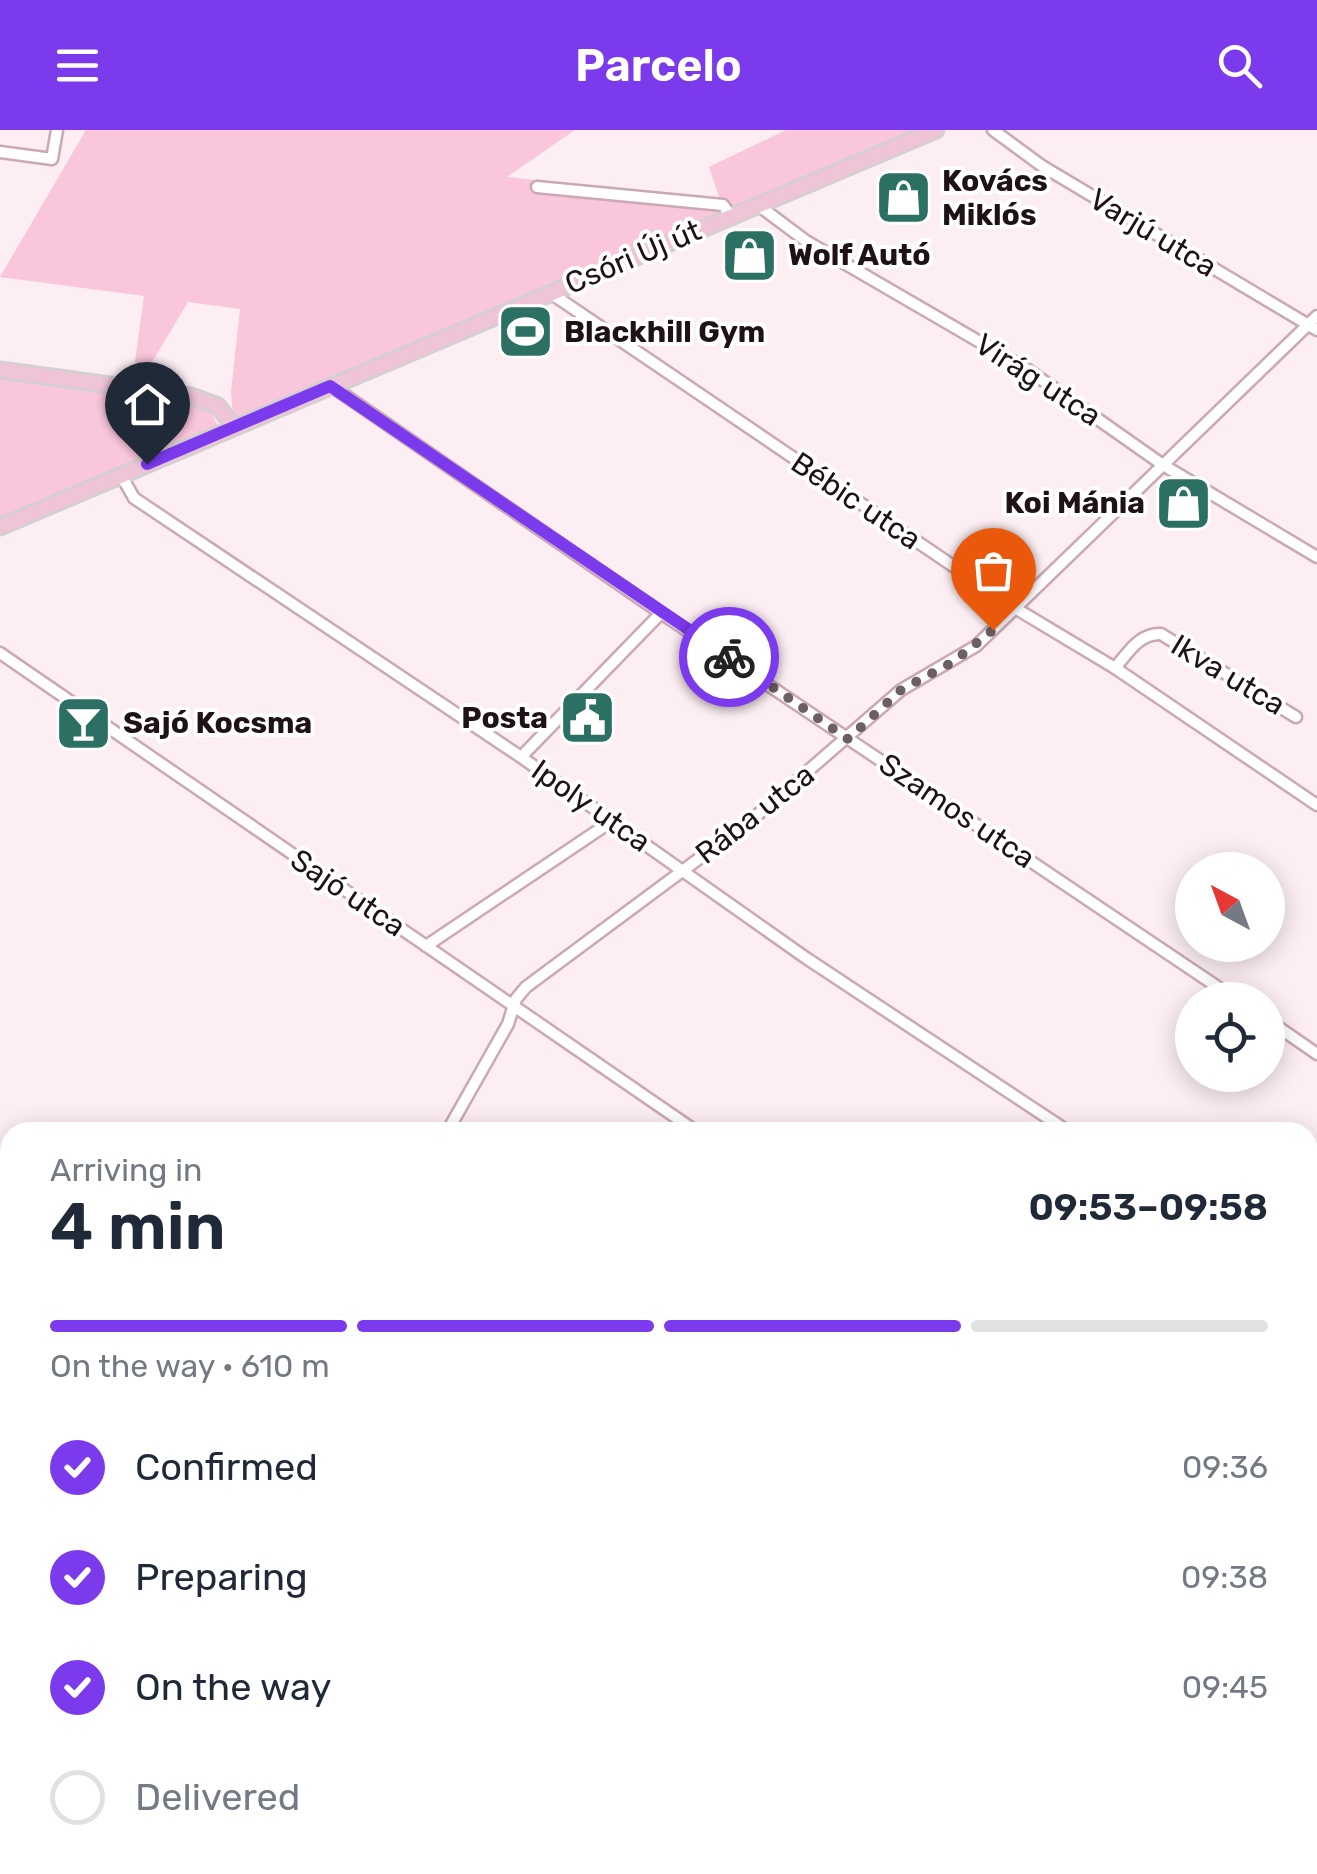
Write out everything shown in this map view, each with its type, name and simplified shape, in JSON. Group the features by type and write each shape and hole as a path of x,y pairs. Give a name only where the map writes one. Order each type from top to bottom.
{"main road":[{"name":"Csóri Új út","path":"0,527 936,130"},
{"path":"0,370 204,401 224,411 227,430"}],"street":[{"path":"0,152 52,159 57,130"},
{"name":"Varjú utca","path":"993,130 1042,166 1314,324"},
{"path":"538,187 724,204 731,216"},
{"name":"Virág utca","path":"758,205 806,241 1038,376 1164,465 1317,558"},
{"name":"Bébic utca","path":"549,292 1015,608 1115,668 1317,805"},
{"name":"Rába utca","path":"453,1122 526,987 765,809 901,690 964,655 1314,324"},
{"name":"Szamos utca","path":"330,386 1210,982"},
{"name":"Ipoly utca","path":"121,475 134,498 520,757 806,958 1054,1122"},
{"path":"520,757 661,612"},
{"name":"Ikva utca","path":"1115,668 1138,641 1147,635 1161,634 1296,716"},
{"name":"Sajó utca","path":"0,653 682,1122"},
{"path":"426,946 612,821"},
{"path":"1285,1031 1316,1050"}],"shaded area":[{"path":"86,130 575,130 507,177 721,202 709,167 786,130 936,130 234,427 231,392 240,309 188,302 143,377 133,376 144,296 0,277"},
{"path":"0,370 191,396 209,407 221,433 0,527"}],"way so far":[{"path":"729,657 848,739 901,690 964,655 993,630"}],"place":[{"name":"Kovács Miklós","path":"903,198"},
{"name":"Wolf Autó","path":"749,255"},
{"name":"Blackhill Gym","path":"525,332"},
{"name":"Koi Mánia","path":"1184,503"},
{"name":"Posta","path":"587,718"},
{"name":"Sajó Kocsma","path":"84,723"}],"route":[{"path":"147,464 330,386 729,657"}]}
